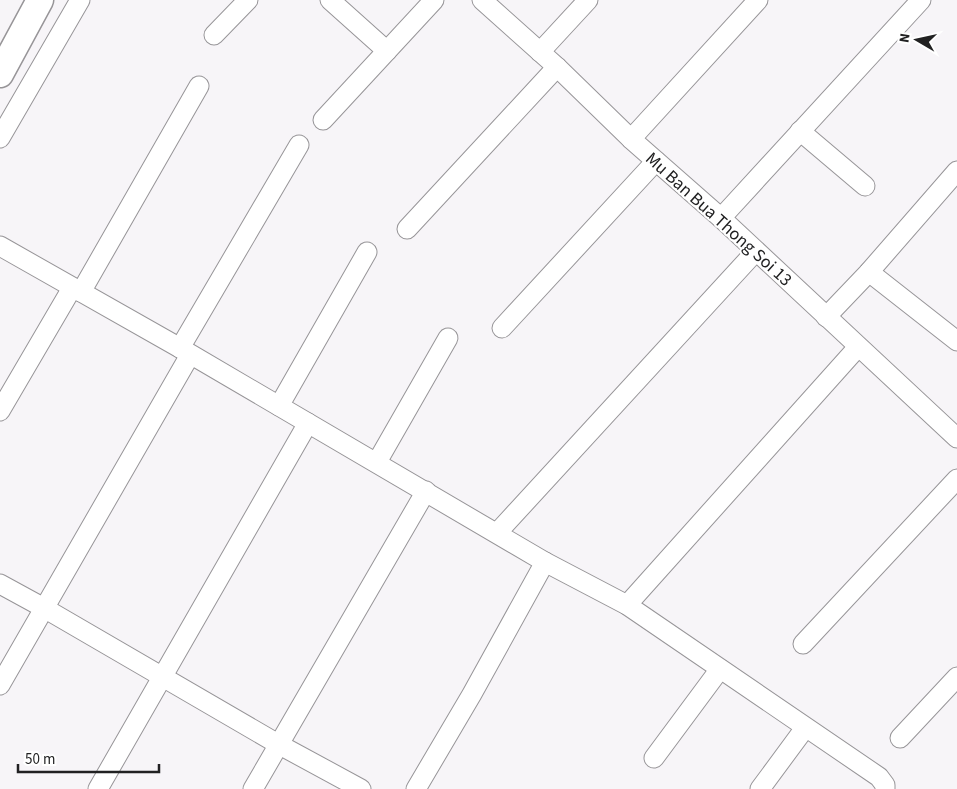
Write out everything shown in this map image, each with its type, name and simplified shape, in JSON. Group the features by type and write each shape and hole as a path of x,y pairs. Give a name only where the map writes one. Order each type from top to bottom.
{"street":[{"path":"0,74 40,0"},
{"path":"0,138 80,0"},
{"path":"214,35 248,0"},
{"path":"330,0 387,51"},
{"path":"323,120 434,0"},
{"name":"Mu Ban Bua Thong Soi 13","path":"482,0 557,67 656,161 721,218 957,438"},
{"path":"540,52 588,0"},
{"path":"631,138 758,0"},
{"path":"721,218 921,0"},
{"path":"407,229 557,67"},
{"path":"0,411 76,290 199,86"},
{"path":"800,130 865,186"},
{"path":"0,685 299,146"},
{"path":"502,328 656,161"},
{"path":"826,317 869,272 957,171"},
{"path":"0,246 377,462 545,562 626,604 805,728 880,777 886,789"},
{"path":"497,532 756,251"},
{"path":"279,406 367,252"},
{"path":"869,272 957,341"},
{"path":"377,462 448,338"},
{"path":"626,604 858,347"},
{"path":"98,789 308,423"},
{"path":"803,644 957,479"},
{"path":"253,789 426,491"},
{"path":"416,789 472,694 545,562"},
{"path":"0,584 161,678 361,789"},
{"path":"654,758 720,669"},
{"path":"900,738 957,677"},
{"path":"760,789 805,728"}]}
